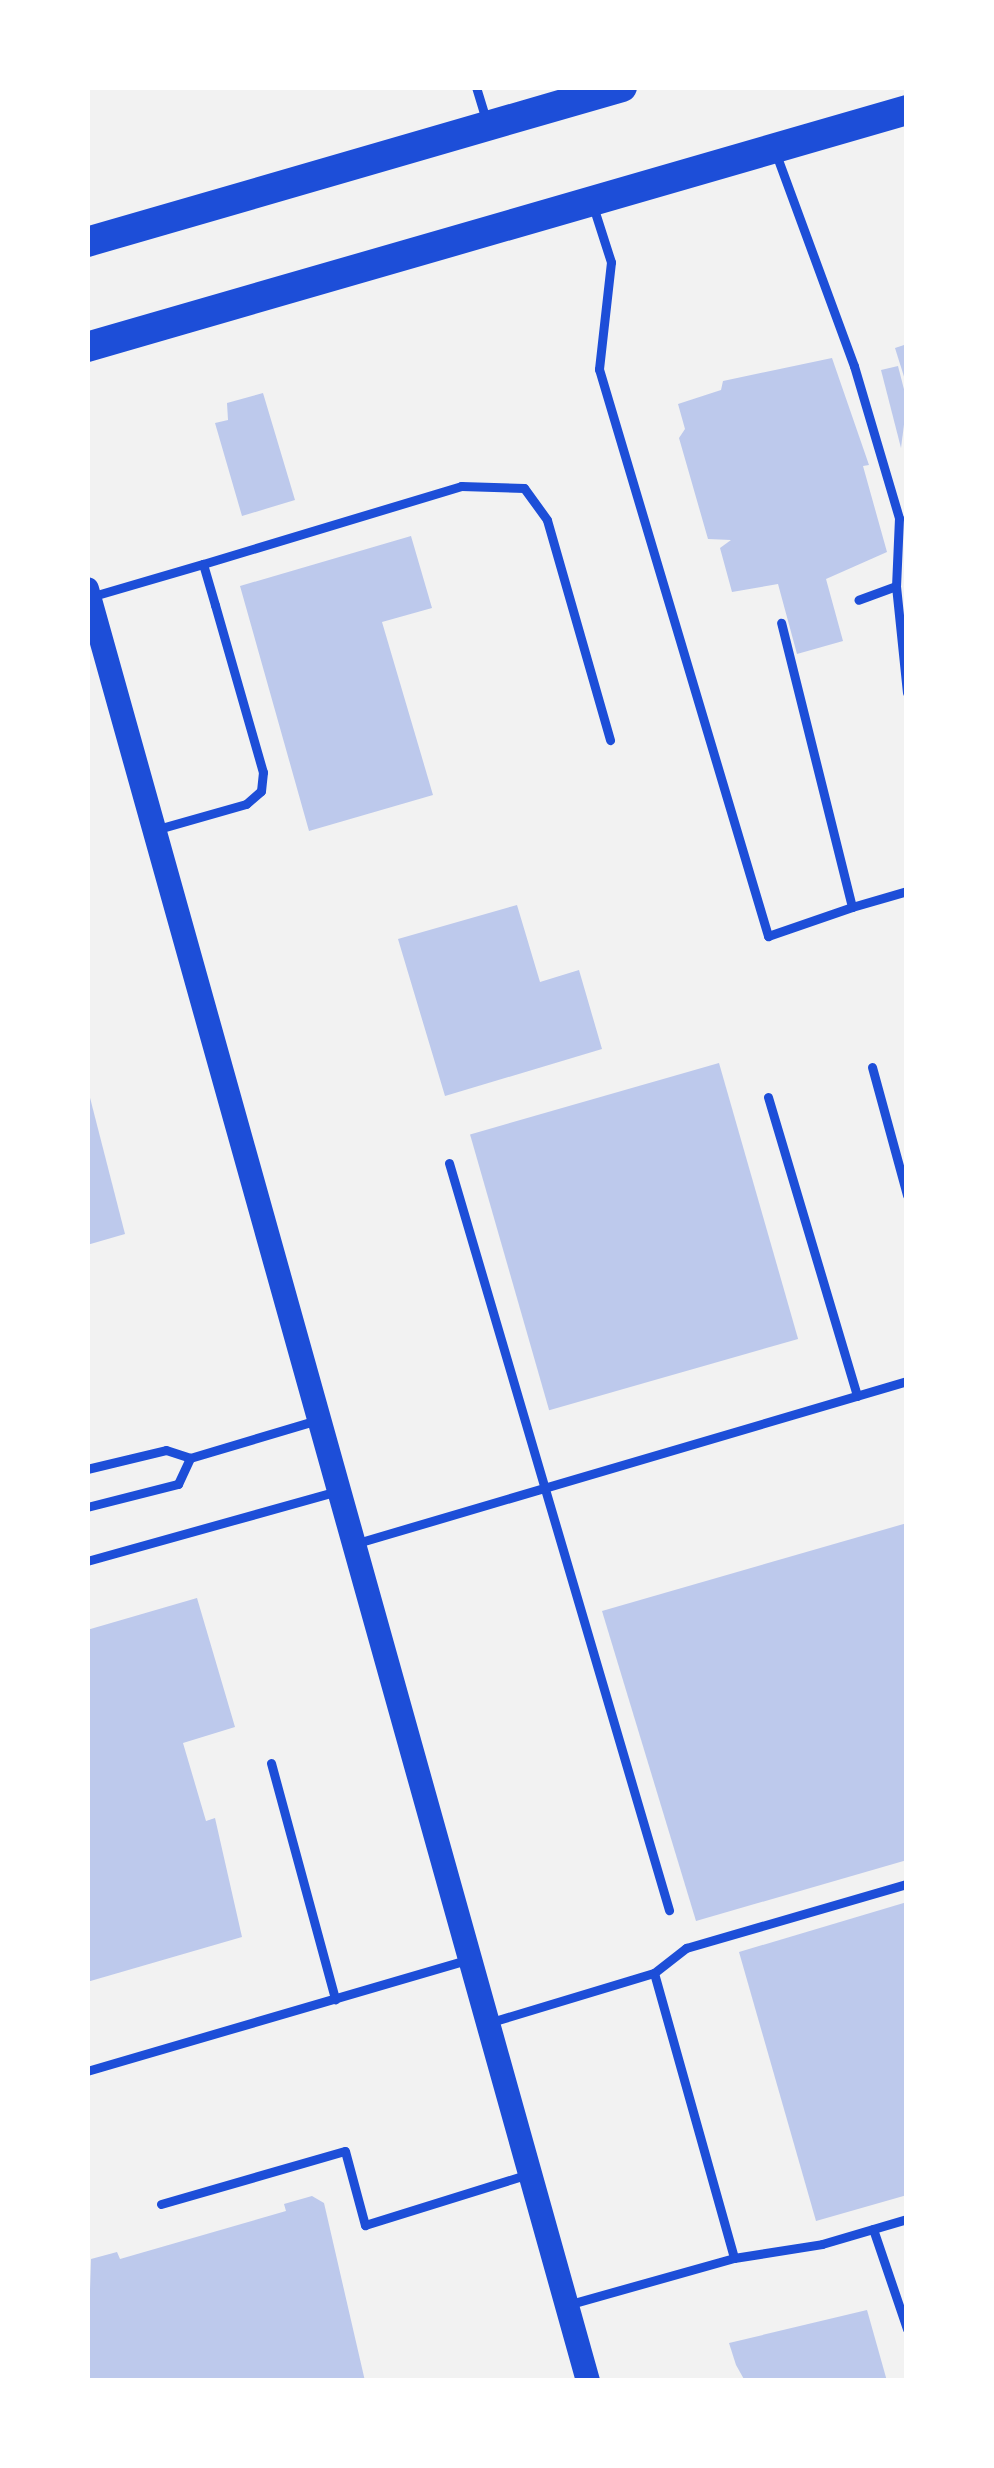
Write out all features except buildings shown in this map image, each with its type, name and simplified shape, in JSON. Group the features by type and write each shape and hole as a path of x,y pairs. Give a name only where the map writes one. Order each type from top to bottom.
{"main road":[{"path":"87,242 622,87"},
{"path":"87,347 907,110"},
{"path":"88,593 314,1421 588,2381"}],"lane":[{"path":"476,87 488,125"},
{"path":"774,148 879,442 898,518 896,586 907,692"},
{"path":"592,201 611,262 599,369 768,936 907,890"},
{"path":"88,593 203,564 461,486 524,488 548,520 610,740"},
{"path":"153,830 246,804 261,791 263,772 203,564"},
{"path":"859,600 896,586"},
{"path":"781,623 852,908"},
{"path":"872,1067 907,1195"},
{"path":"768,1096 857,1396"},
{"path":"448,1163 669,1910"},
{"path":"349,1545 907,1381"},
{"path":"87,1469 166,1450 190,1458 314,1421"},
{"path":"87,1507 178,1484 190,1458"},
{"path":"87,1561 334,1492"},
{"path":"271,1763 335,1999"},
{"path":"484,2024 654,1972 686,1948 907,1884"},
{"path":"87,2071 466,1960"},
{"path":"654,1972 734,2258"},
{"path":"160,2204 345,2151 365,2225 531,2174"},
{"path":"567,2305 734,2258 907,2219"},
{"path":"873,2229 907,2329"}]}
